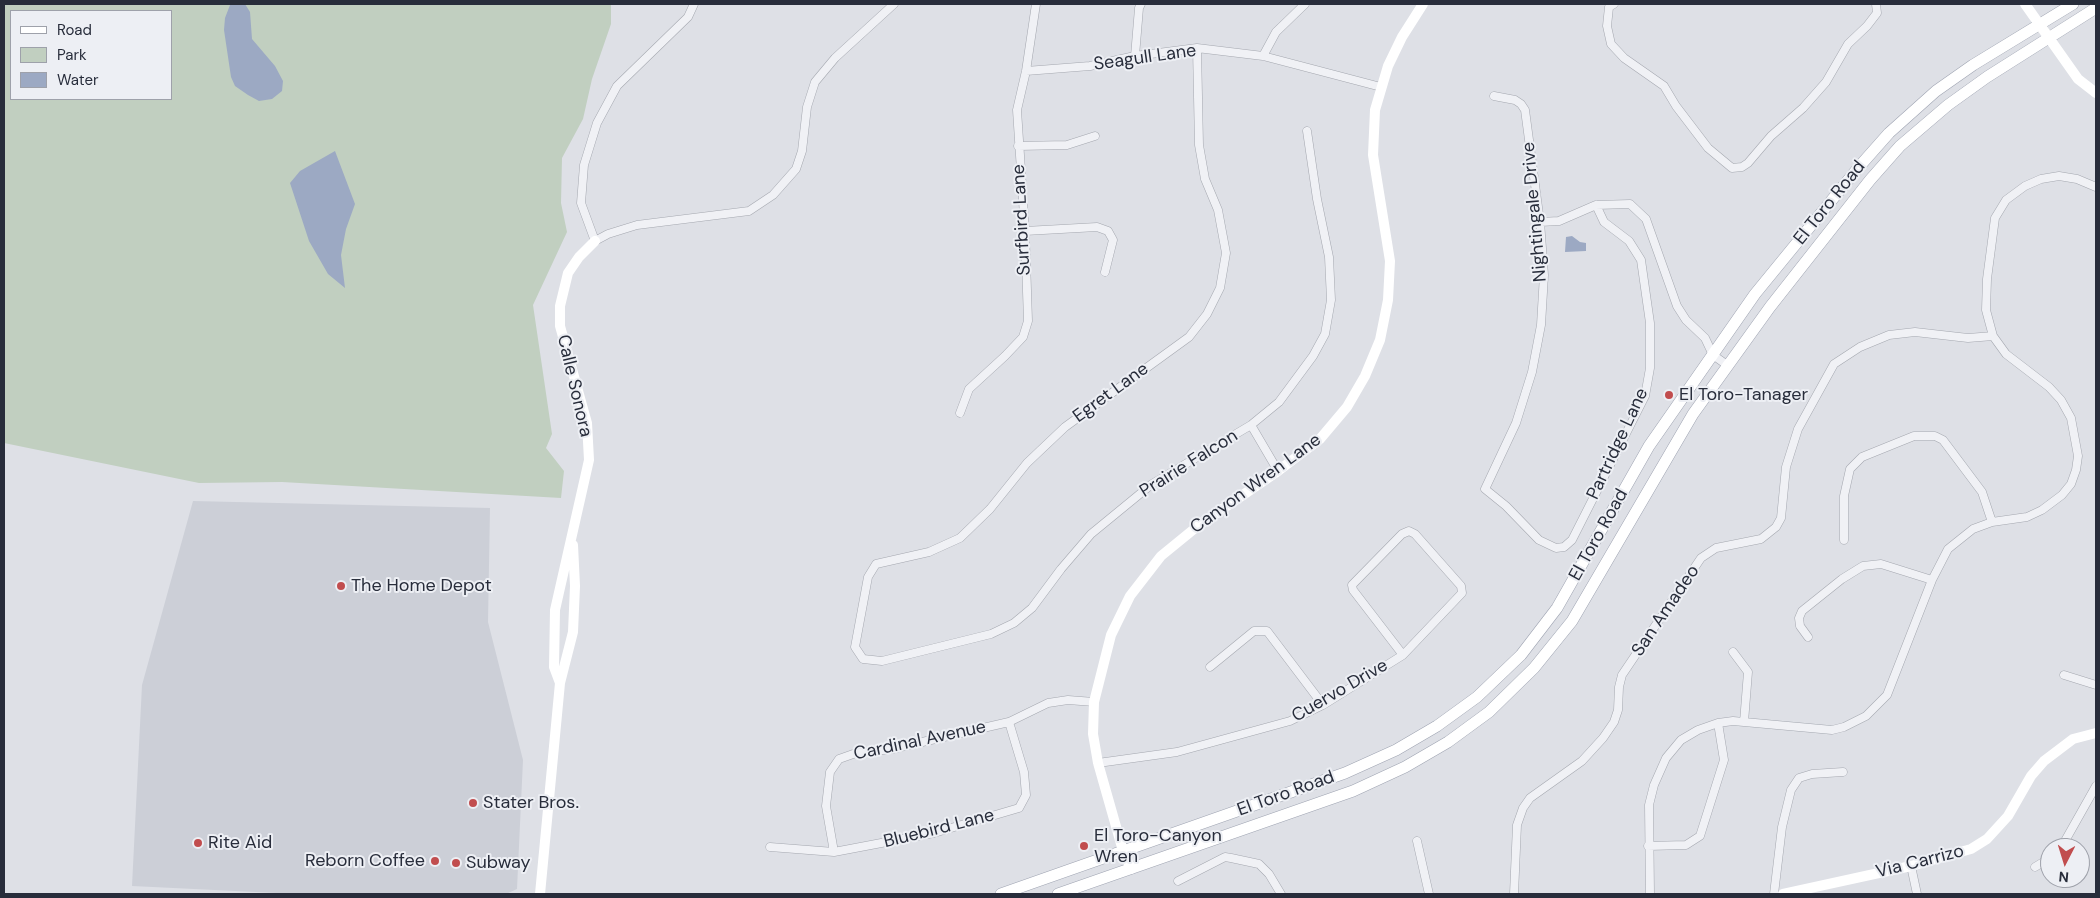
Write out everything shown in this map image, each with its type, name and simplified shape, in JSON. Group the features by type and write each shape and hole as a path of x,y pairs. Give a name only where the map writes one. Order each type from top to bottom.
{"main road":[{"name":"El Toro Road","path":"1000,894 1345,773 1396,750 1438,726 1477,696 1521,655 1557,608 1649,446 1755,294 1889,133 1912,110 1958,76 2073,4"},
{"name":"El Toro Road","path":"1058,894 1353,791 1405,767 1448,742 1489,712 1534,668 1572,621 1693,414 1727,365 1836,221 1900,146 1948,105 2096,8"}],"street":[{"path":"694,4 688,17 617,86 598,124 584,165 581,203 595,241 608,234 637,225 749,211 774,195 796,169 802,151 808,107 816,82 835,58 894,4"},
{"name":"Surfbird Lane","path":"960,413 969,389 1023,337 1028,322 1025,231 1017,110 1026,71 1036,4"},
{"path":"1135,56 1138,8 1141,4"},
{"path":"1263,56 1276,32 1305,4"},
{"name":"Canyon Wren Lane","path":"1131,869 1123,851 1098,763 1092,734 1094,702 1111,635 1130,596 1161,556 1199,525 1278,471 1320,439 1343,413 1365,376 1380,340 1388,300 1390,261 1373,155 1375,110 1381,87 1402,37 1423,4"},
{"path":"1614,4 1609,7 1607,26 1611,44 1624,58 1664,86 1708,148 1732,168 1742,167 1748,163 1771,136 1803,108 1826,82 1848,44 1867,26 1877,13 1876,4"},
{"path":"2025,4 2078,79 2096,93"},
{"name":"Seagull Lane","path":"1026,71 1090,66 1135,56 1197,48 1263,56 1381,87"},
{"name":"Egret Lane","path":"863,659 855,647 868,577 876,564 929,552 960,538 990,508 1027,464 1065,427 1188,337 1207,314 1220,288 1226,253 1218,210 1205,179 1199,145 1197,48"},
{"name":"Nightingale Drive","path":"1485,490 1516,423 1536,358 1541,325 1544,275 1540,222 1524,107 1515,100 1494,96"},
{"name":"Prairie Falcon","path":"863,659 882,660 991,634 1014,623 1032,608 1061,569 1091,534 1152,484 1251,425 1279,402 1313,356 1325,334 1331,300 1329,257 1317,199 1307,131"},
{"path":"1018,146 1068,145 1095,136"},
{"path":"1650,894 1648,846 1650,805 1654,785 1666,758 1681,740 1698,730 1718,723 1744,722 1832,730 1855,722 1876,708 1887,695 1897,675 1932,580 1948,549 1972,529 1992,522 2027,517 2050,504 2071,484 2078,456 2071,418 2061,400 2049,387 2006,354 1993,336 1986,310 1990,243 1994,218 2006,200 2026,186 2042,179 2059,176 2077,179 2096,187"},
{"path":"1540,222 1559,221 1596,204 1630,204 1646,219 1677,306 1686,320 1705,338 1713,355 1727,365"},
{"name":"Partridge Lane","path":"1485,490 1506,506 1539,540 1550,546 1560,548 1572,540 1646,392 1650,368 1650,323 1641,260 1629,242 1604,222 1596,204"},
{"path":"1025,231 1097,226 1108,231 1113,240 1105,272"},
{"name":"Calle Sonora","path":"560,683 554,667 553,639 556,603 564,566 573,540 589,460 587,423 560,326 560,306 568,273 579,257 595,241"},
{"name":"San Amadeo","path":"1514,894 1517,825 1523,808 1530,798 1582,761 1603,738 1614,722 1618,710 1618,687 1622,676 1702,558 1716,548 1761,539 1776,527 1781,518 1786,467 1798,428 1834,364 1860,347 1889,335 1915,332 1968,338 1993,336"},
{"path":"1251,425 1278,471"},
{"path":"1844,540 1844,496 1850,470 1862,457 1914,436 1935,436 1943,440 1982,492 1992,522"},
{"name":"Cuervo Drive","path":"1098,763 1177,752 1290,722 1323,705 1403,655 1462,593 1460,586 1415,534 1409,531 1402,534 1352,585 1353,590 1403,655"},
{"name":"Calle Sonora","path":"540,894 560,683 573,632 575,597 573,540"},
{"path":"1808,637 1800,626 1799,618 1802,611 1842,579 1862,566 1881,564 1932,580"},
{"path":"556,603 563,599 575,597"},
{"path":"1210,667 1254,631 1267,631 1323,705"},
{"path":"1733,652 1748,672 1744,722"},
{"path":"2064,676 2096,685"},
{"name":"Cardinal Avenue","path":"834,852 826,806 830,772 839,759 856,753 892,749 1008,722 1048,703 1068,700 1094,702"},
{"name":"Bluebird Lane","path":"770,846 834,852 934,833 1019,808 1026,795 1024,772 1008,722"},
{"path":"1648,846 1686,845 1700,836 1724,760 1718,723"},
{"name":"Via Carrizo","path":"1783,894 1911,866 1972,849 1987,839 2008,816 2031,776 2044,761 2074,739 2096,732"},
{"path":"1774,894 1782,826 1791,790 1799,778 1812,774 1843,772"},
{"path":"2067,838 2096,786"},
{"path":"1417,841 1429,894"},
{"path":"1178,880 1225,857 1259,864 1270,874 1281,894"},
{"path":"2035,866 2040,863"},
{"path":"1911,866 1917,894"}],"shaded area":[{"path":"193,501 490,508 488,622 523,760 517,889 506,894 297,894 132,886 142,685"}],"green space":[{"path":"4,4 611,4 611,24 592,79 583,119 562,158 561,203 567,232 533,305 552,434 546,448 564,471 561,498 282,482 199,483 4,443"}],"water":[{"path":"245,4 250,12 252,39 275,66 283,81 282,91 272,99 259,101 235,86 231,77 224,30 225,18 230,5"},
{"path":"335,151 355,204 346,229 341,255 345,288 328,274 309,241 290,183 300,171"},
{"path":"1572,236 1580,242 1586,243 1586,251 1565,252 1566,237"}],"place":[{"name":"El Toro-Tanager","path":"1669,395"},
{"name":"The Home Depot","path":"341,586"},
{"name":"Stater Bros.","path":"473,803"},
{"name":"Rite Aid","path":"198,843"},
{"name":"El Toro-Canyon Wren","path":"1084,846"},
{"name":"Reborn Coffee","path":"435,861"},
{"name":"Subway","path":"456,863"}]}
